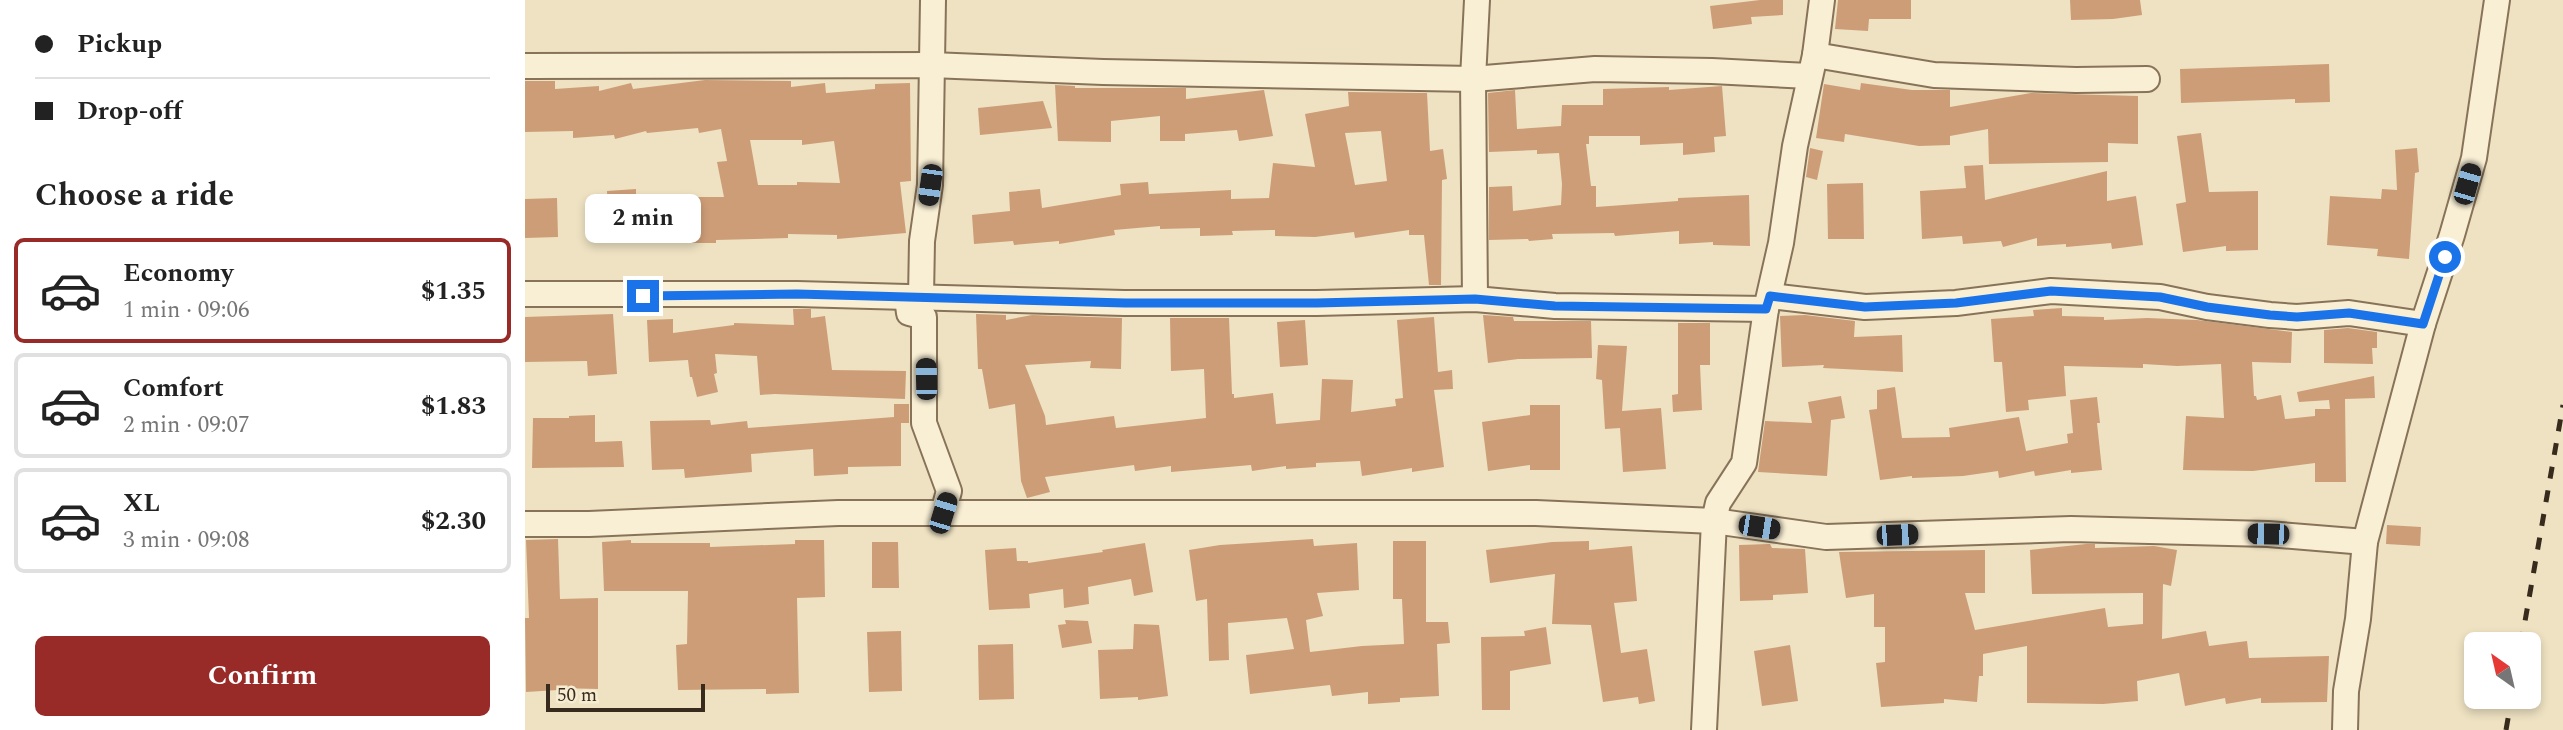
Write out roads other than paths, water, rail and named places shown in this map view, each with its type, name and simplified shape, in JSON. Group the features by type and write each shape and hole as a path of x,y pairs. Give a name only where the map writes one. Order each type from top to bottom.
{"street":[{"path":"933,0 930,185 914,297 909,313 924,317 925,321 924,423 949,491 943,513"},
{"path":"1475,299 1473,79 1477,0"},
{"path":"1704,730 1714,521 1718,503 1744,463 1768,303 1822,0"},
{"path":"2345,730 2346,691 2358,619 2365,542 2423,324 2474,158 2497,0"},
{"path":"525,66 931,65 1103,72 1473,79 1595,69 1712,71 1812,65 1934,75 2076,80 2147,79"},
{"path":"525,294 914,297 1125,303 1317,303 1475,299 1569,306 1768,303 1865,307 1956,303 2051,291 2160,297 2207,307 2270,315 2297,317 2349,313 2423,324"},
{"path":"525,524 589,524 838,513 1536,513 1714,521 1826,537 2071,529 2268,534 2365,542"}],"railway":[{"path":"2523,632 2563,405"},
{"path":"2506,730 2510,709"}]}
